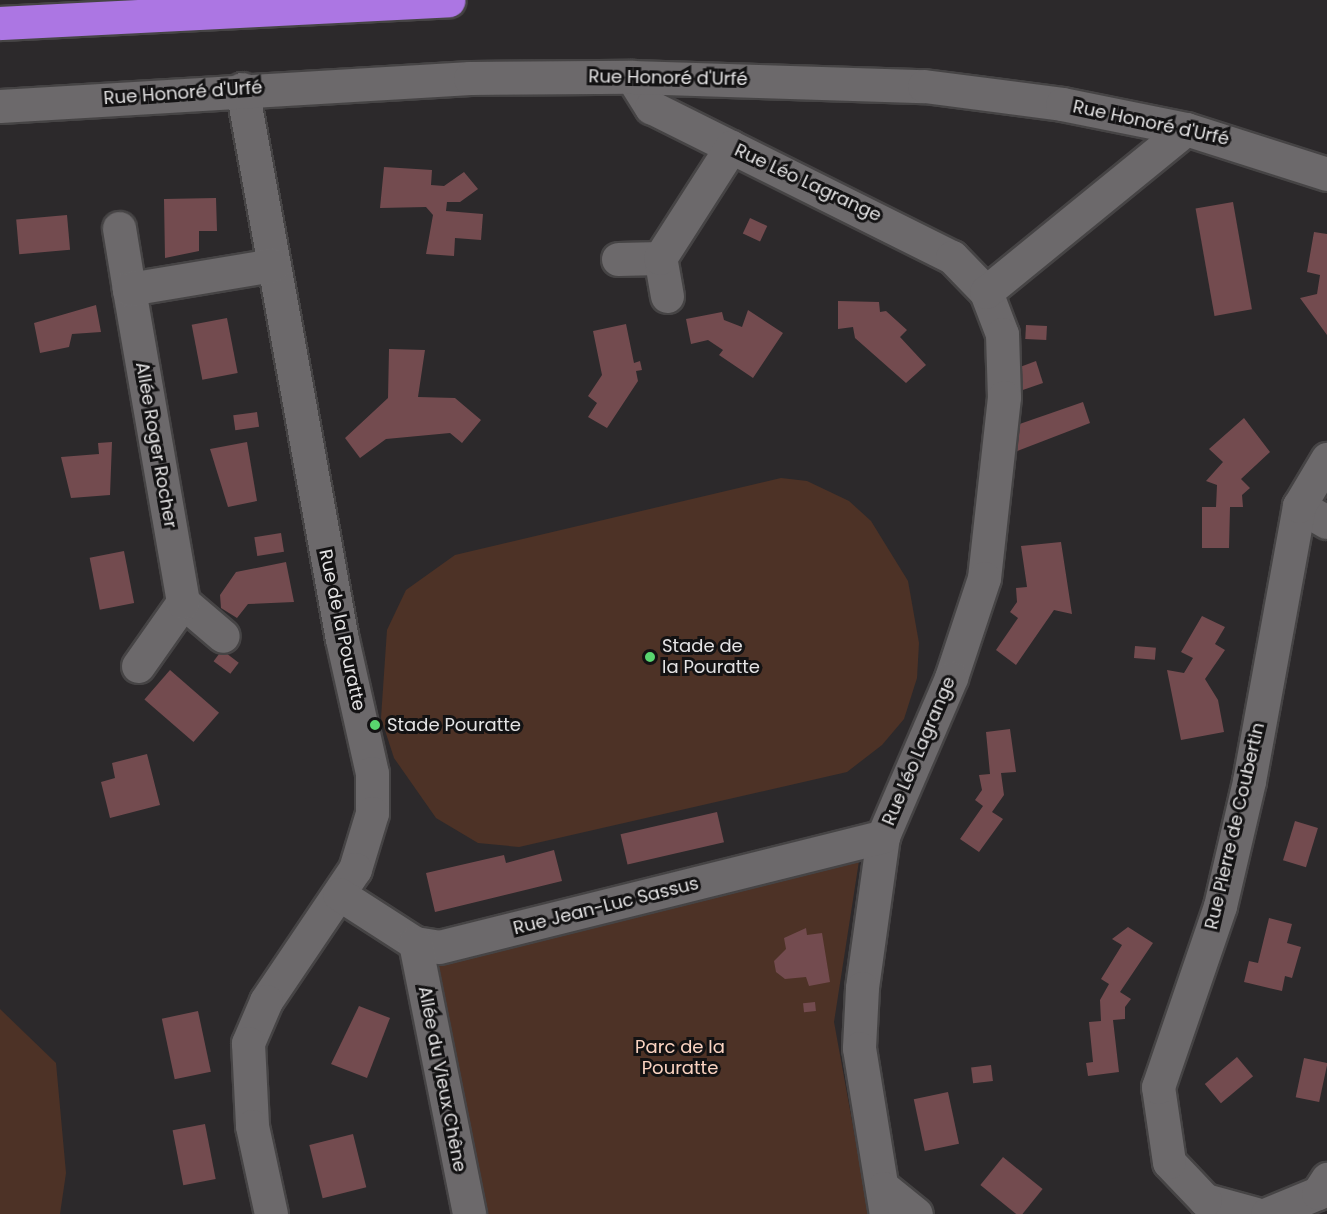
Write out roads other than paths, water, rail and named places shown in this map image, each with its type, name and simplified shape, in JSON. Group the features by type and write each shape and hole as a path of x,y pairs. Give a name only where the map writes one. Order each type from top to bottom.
{"highway":[{"path":"0,23 448,0"}],"street":[{"name":"Rue Honoré d'Urfé","path":"0,106 242,89 632,77 924,86 1062,104 1186,129 1327,174"},
{"name":"Rue Léo Lagrange","path":"632,77 651,107 903,228 952,257 986,292 1002,334 1004,397 984,578 951,678 883,836 858,1018 885,1201"},
{"name":"Rue de la Pouratte","path":"242,89 273,266 372,773 366,841 339,894 266,1001 248,1043 252,1126 271,1214"},
{"path":"986,292 1186,129"},
{"path":"667,296 660,258 731,147"},
{"name":"Allée Roger Rocher","path":"119,228 183,602"},
{"path":"618,259 660,258"},
{"path":"129,289 273,266"},
{"name":"Rue Pierre de Coubertin","path":"1256,1214 1205,1200 1169,1162 1158,1088 1220,906 1250,781 1299,506 1327,459"},
{"path":"1299,506 1327,522"},
{"path":"138,666 183,602 223,636"},
{"name":"Rue Jean-Luc Sassus","path":"339,894 415,943 439,947 883,836"},
{"name":"Allée du Vieux Chêne","path":"415,943 469,1214"},
{"path":"1267,1214 1318,1193 1327,1179"},
{"path":"885,1201 916,1214"}],"place":[{"name":"Stade de la Pouratte","path":"650,657"},
{"name":"Stade Pouratte","path":"375,725"}],"park label":[{"name":"Parc de la Pouratte","path":"680,1058"}]}
